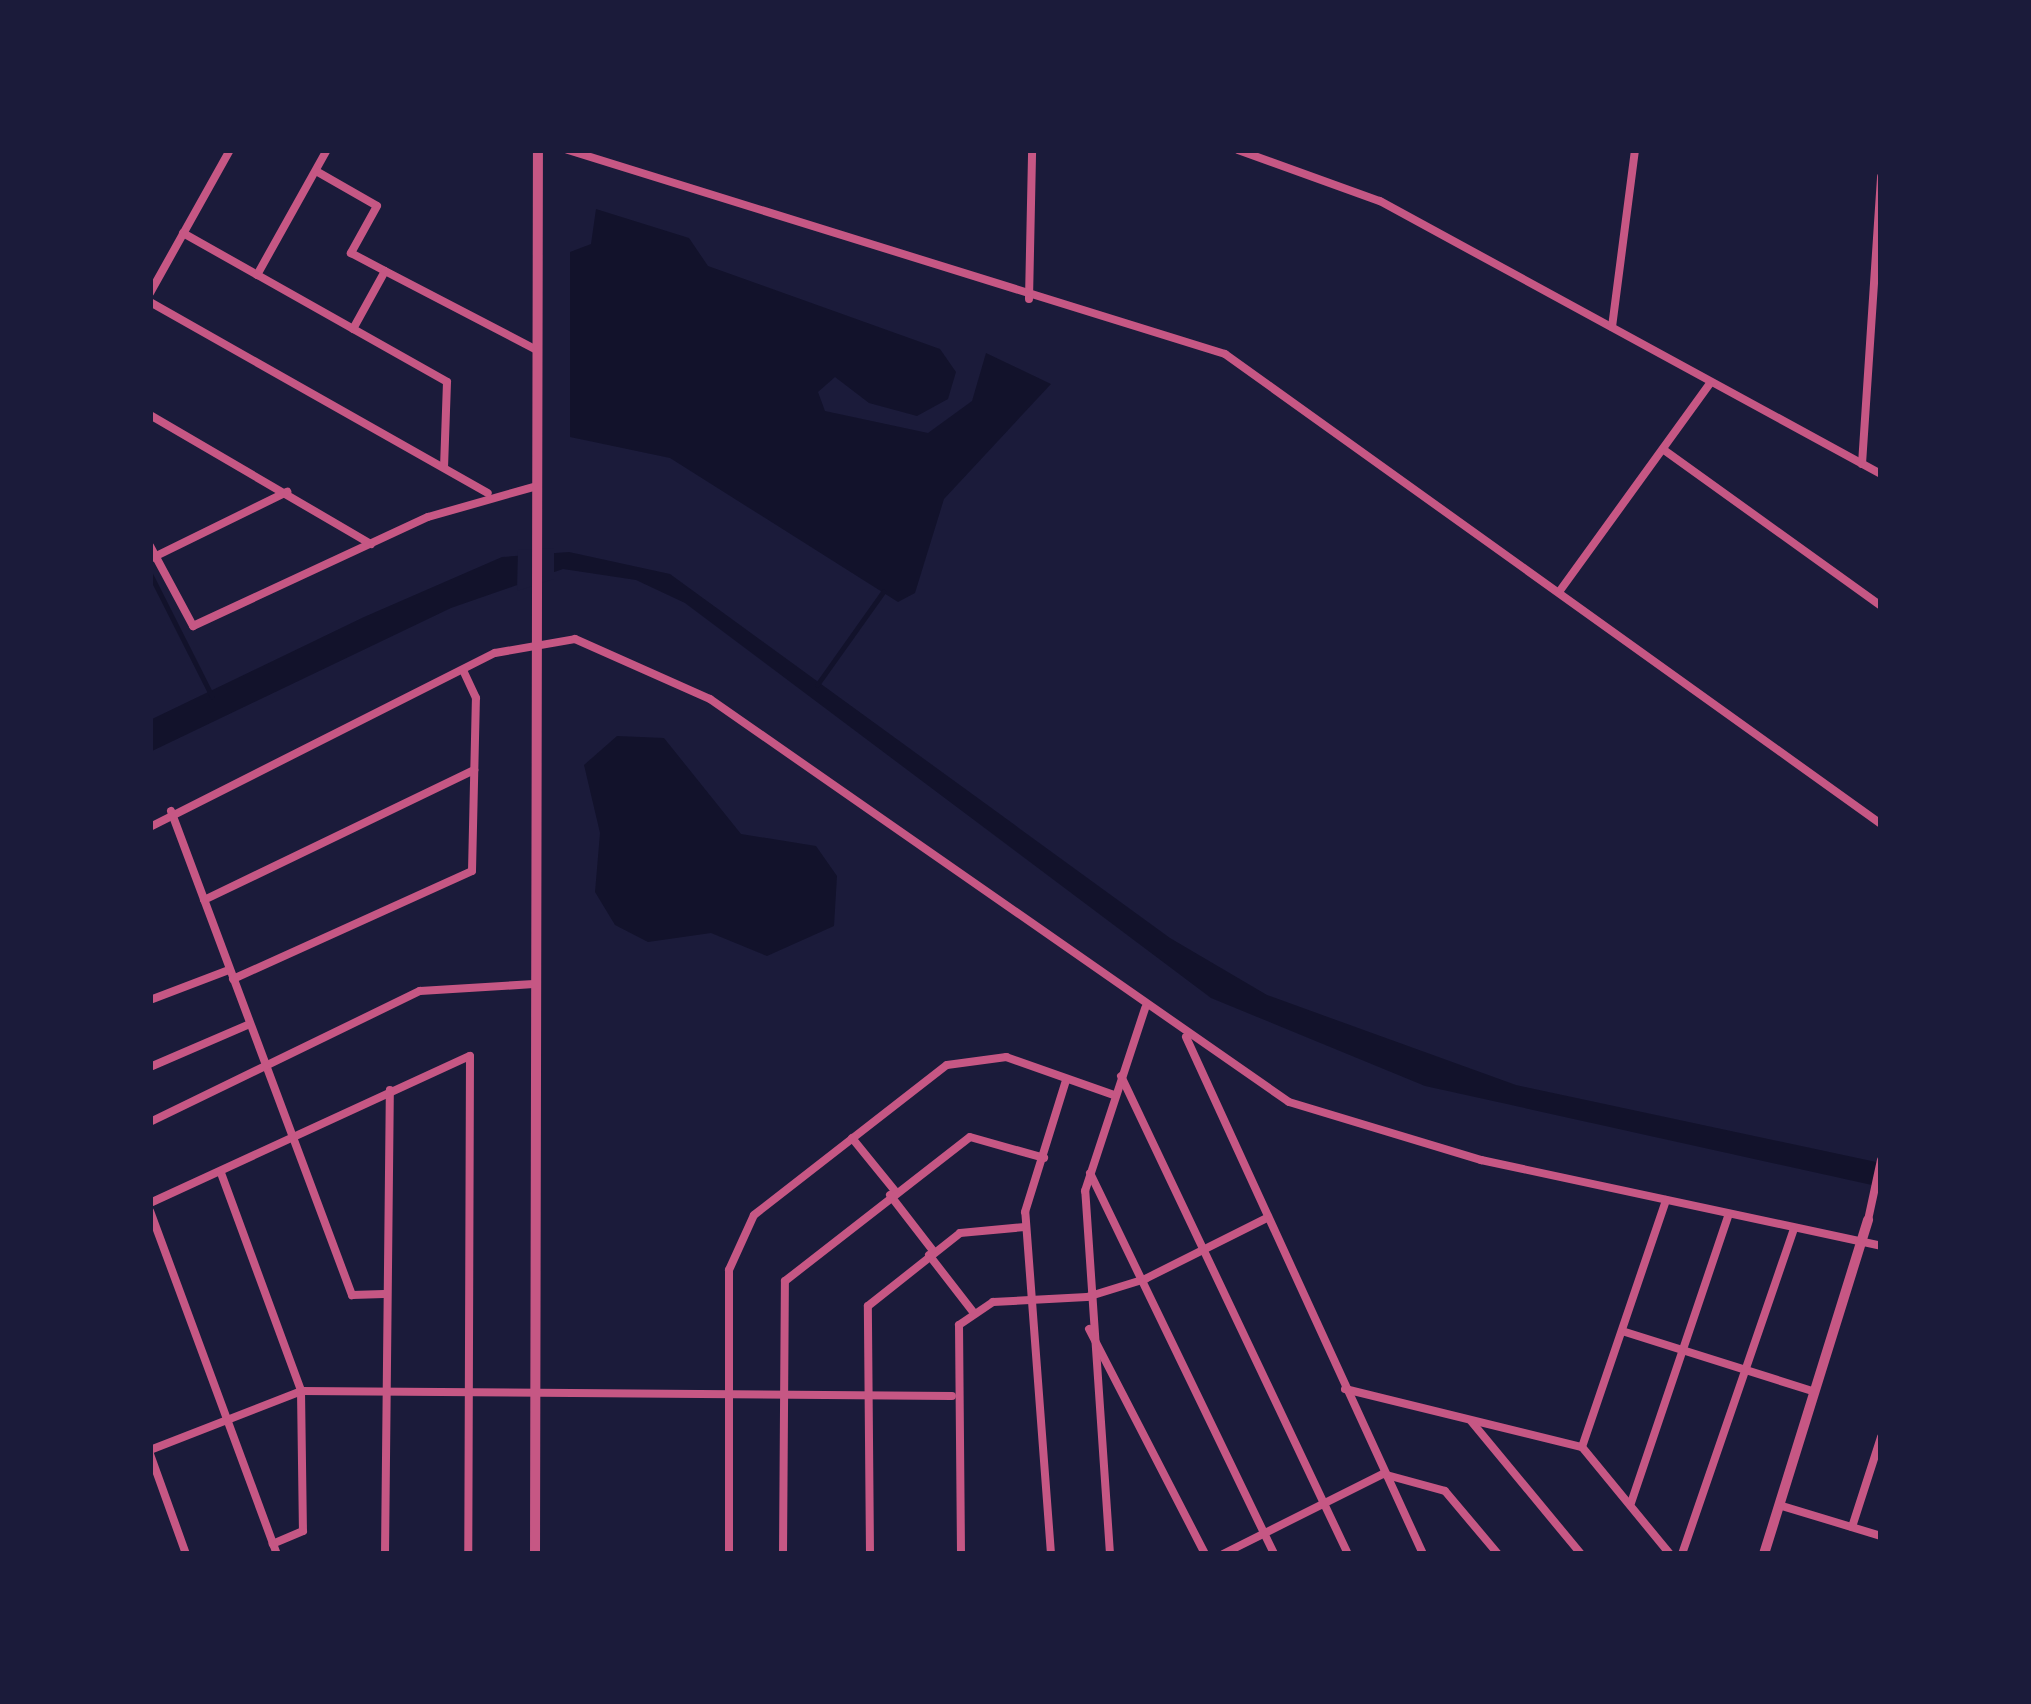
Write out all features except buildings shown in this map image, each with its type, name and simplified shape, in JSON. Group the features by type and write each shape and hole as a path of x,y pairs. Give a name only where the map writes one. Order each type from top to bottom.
{"street":[{"path":"150,293 230,150"},
{"path":"256,275 327,150"},
{"path":"535,1554 538,150"},
{"path":"568,150 1029,299 1225,354 1881,824"},
{"path":"1029,299 1032,150"},
{"path":"1238,150 1381,202 1881,474"},
{"path":"1612,328 1635,150"},
{"path":"316,171 377,206 351,253 537,350"},
{"path":"1862,464 1881,177"},
{"path":"183,233 447,382 444,468"},
{"path":"353,329 385,272"},
{"path":"150,302 490,494"},
{"path":"1559,592 1711,382"},
{"path":"150,415 370,544"},
{"path":"1664,450 1881,606"},
{"path":"286,492 152,553 193,626 490,494 537,486"},
{"path":"150,827 171,811 463,670 536,640 575,638 675,677 1145,1008 1323,1118 1881,1246"},
{"path":"150,1000 231,974 472,871 476,698 463,670"},
{"path":"204,900 474,770"},
{"path":"171,811 352,1294 384,1294"},
{"path":"150,1122 437,985 534,984"},
{"path":"1110,1554 1088,1328 1089,1172 1145,1008"},
{"path":"150,1067 250,1024"},
{"path":"1186,1035 1423,1554"},
{"path":"221,1173 301,1391 303,1531 275,1549 150,1207 292,1135 470,1056 468,1554"},
{"path":"729,1554 734,1250 769,1201 947,1065 977,1056 1114,1095"},
{"path":"1121,1074 1348,1554"},
{"path":"1051,1554 1025,1227 1066,1080"},
{"path":"385,1554 384,1294 390,1090"},
{"path":"783,1554 785,1281 892,1193 970,1137 1043,1158"},
{"path":"852,1138 974,1313"},
{"path":"1764,1554 1862,1241 1881,1160"},
{"path":"1089,1172 1145,1279 1274,1554"},
{"path":"1582,1447 1666,1200"},
{"path":"1630,1504 1729,1214"},
{"path":"961,1554 953,1333 974,1313 1030,1300 1087,1297 1145,1279 1268,1218"},
{"path":"870,1554 865,1395 868,1306 969,1230 1025,1227"},
{"path":"1682,1554 1794,1228"},
{"path":"1088,1328 1204,1554"},
{"path":"1622,1331 1815,1392"},
{"path":"1344,1389 1582,1447 1668,1553"},
{"path":"186,1554 150,1452 301,1391 952,1396"},
{"path":"1470,1420 1581,1554"},
{"path":"1852,1527 1881,1438"},
{"path":"1223,1554 1383,1474 1445,1491 1498,1554"},
{"path":"1777,1504 1881,1536"}],"shaded area":[{"path":"596,209 689,238 708,266 940,349 956,372 948,399 917,416 869,403 835,377 818,392 825,411 928,433 972,401 986,353 1051,384 944,499 915,593 898,602 670,458 570,437 570,252 591,244"},
{"path":"569,552 670,574 1170,938 1267,995 1516,1085 1881,1163 1881,1187 1425,1086 1211,998 685,603 636,580 563,569 451,608 150,752 150,720 364,617 502,557"},
{"path":"617,736 664,738 741,834 816,846 837,876 834,926 767,956 711,933 648,942 615,925 595,892 600,833 584,765"}],"pier":[{"path":"554,548 554,579 517,591 518,550"}],"waterway":[{"path":"150,573 212,696"},
{"path":"817,685 883,592"}]}
